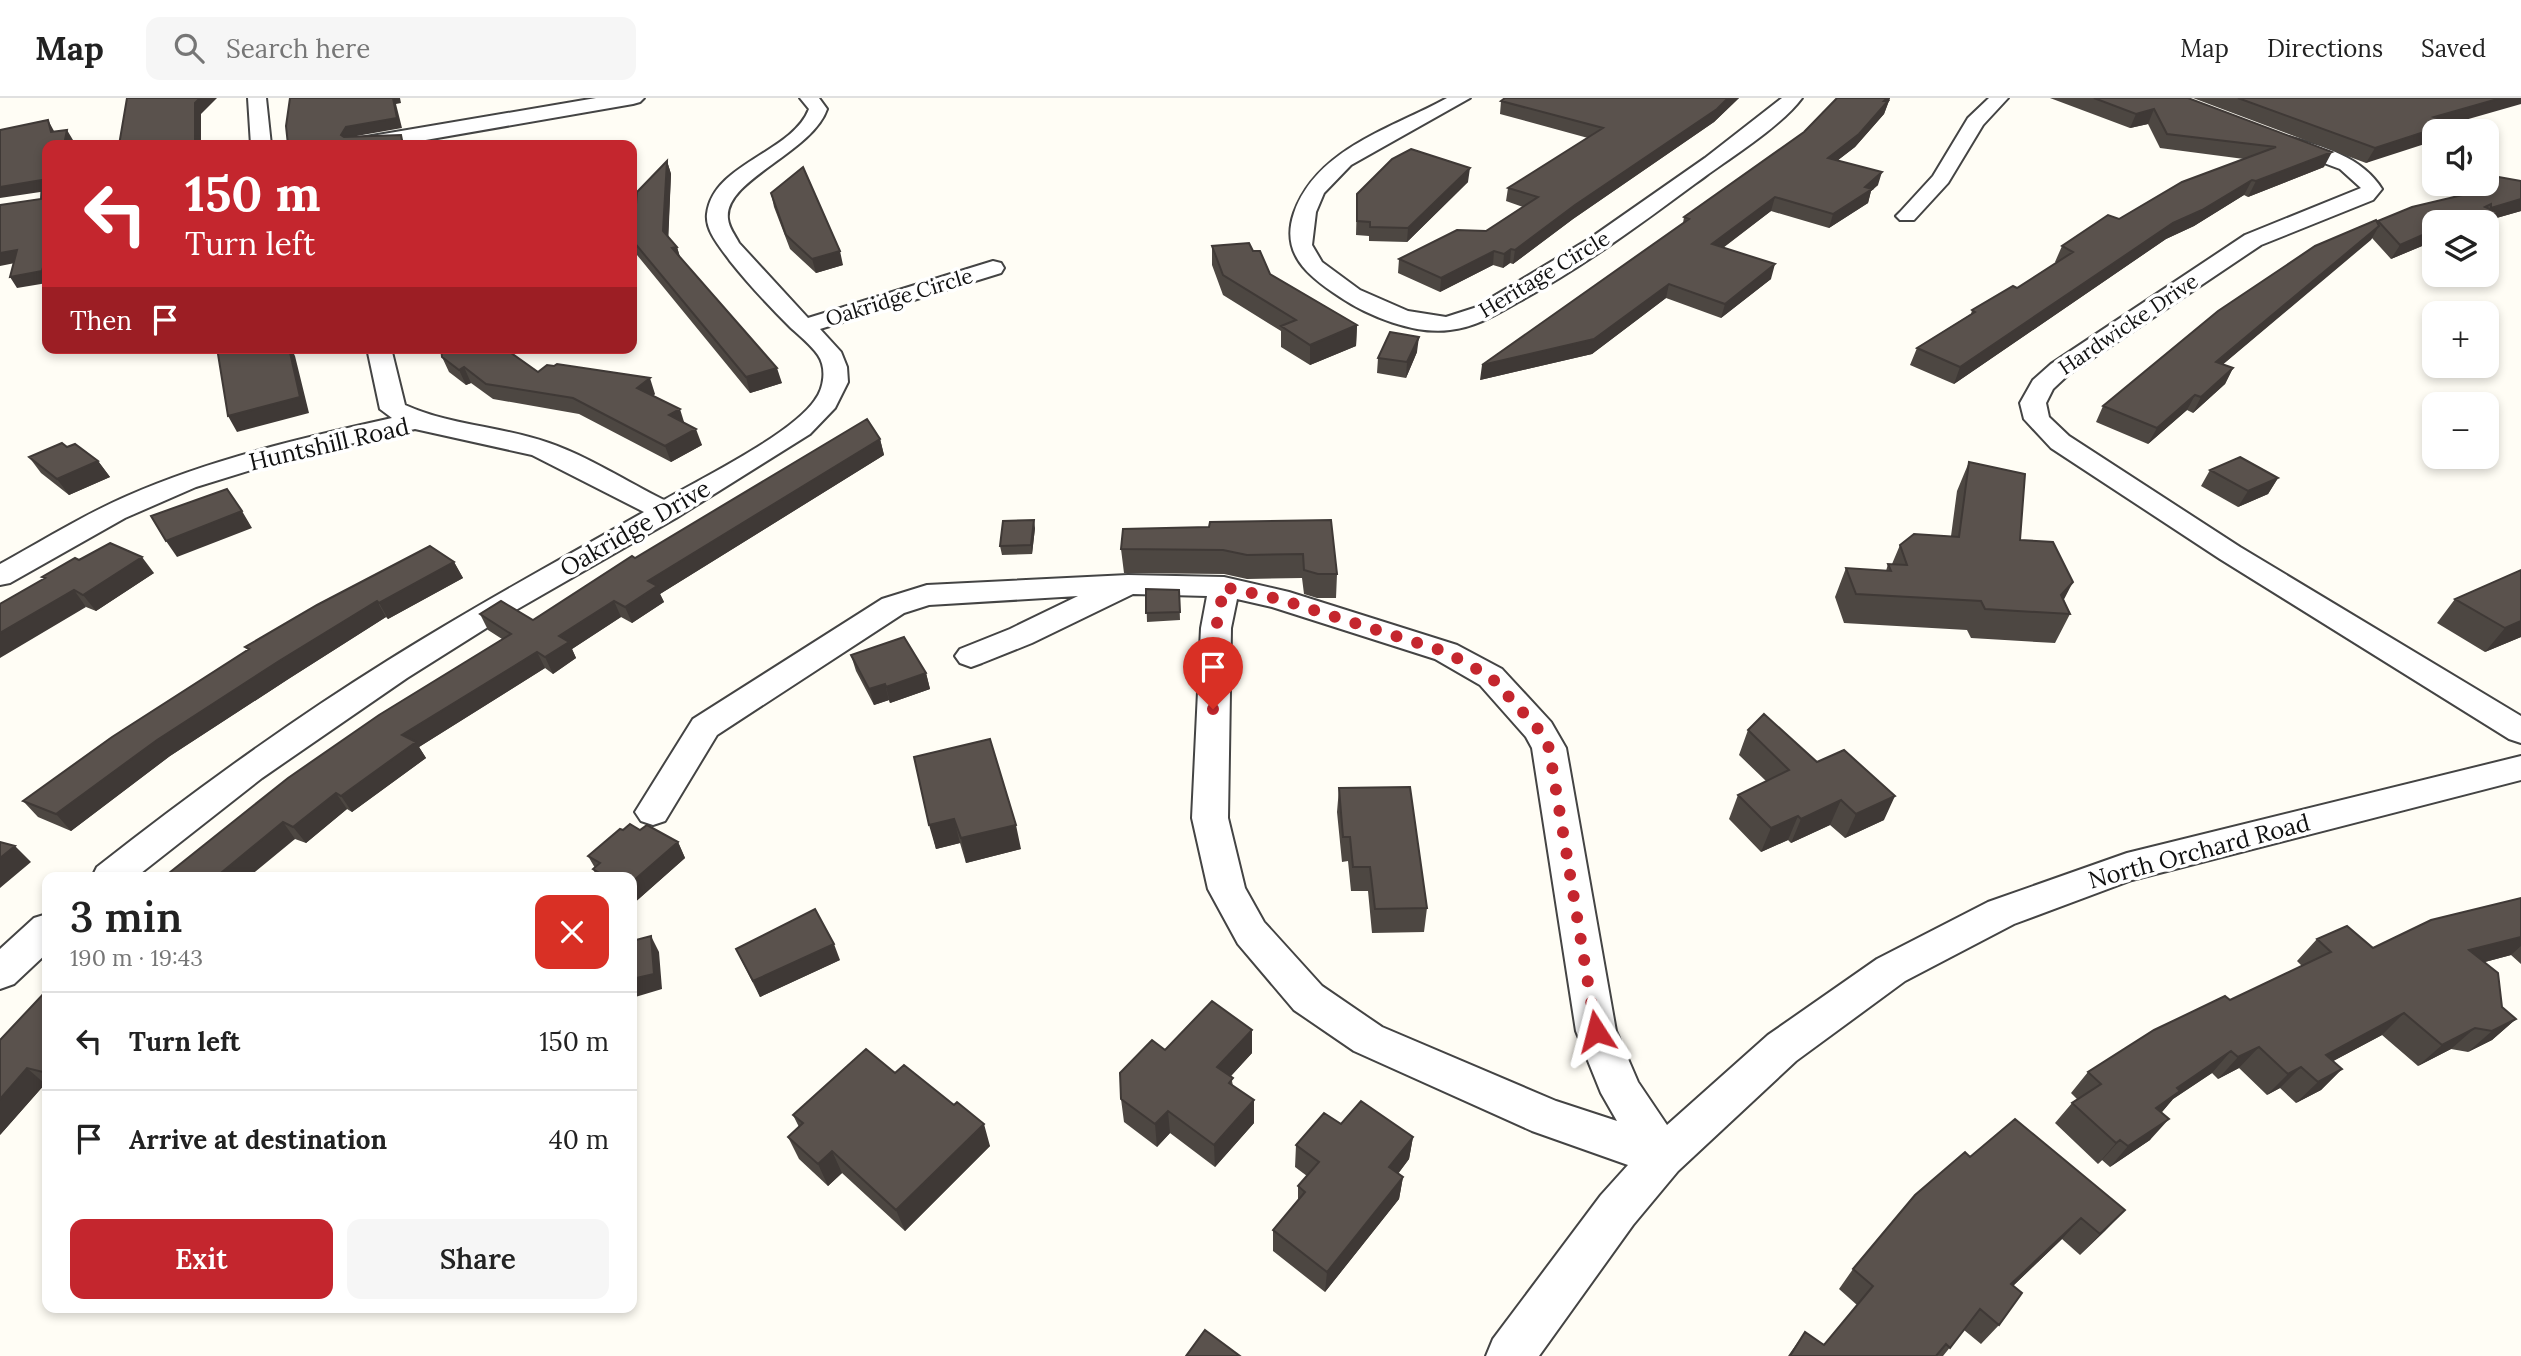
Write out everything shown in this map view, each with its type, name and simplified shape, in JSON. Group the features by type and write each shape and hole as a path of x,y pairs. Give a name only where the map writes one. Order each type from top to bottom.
{"street":[{"path":"257,98 261,140"},
{"path":"389,140 633,98"},
{"name":"Oakridge Drive","path":"116,872 185,816 336,709 495,609 666,512 793,434 822,409 838,380 829,352 740,261 720,233 717,217 723,199 742,177 800,137 815,122 818,109 809,98"},
{"name":"Heritage Circle","path":"1461,98 1356,153 1330,172 1314,192 1301,235 1302,250 1322,276 1340,288 1381,309 1406,317 1448,324 1467,321 1528,289 1580,256 1757,129 1793,98"},
{"path":"1907,216 1941,179 1975,122 1999,98"},
{"name":"Hardwicke Drive","path":"2259,132 2349,167 2368,180 2372,189 2366,197 2253,240 2060,369 2042,385 2033,403 2037,419 2060,442 2230,553 2521,731"},
{"name":"Oakridge Circle","path":"805,326 993,268"},
{"path":"380,354 393,409 416,421"},
{"name":"Huntshill Road","path":"0,576 112,513 204,475 318,442 416,421 541,449 666,512"},
{"path":"971,656 1021,636 1128,584"},
{"path":"653,812 705,727 893,606 927,596 1128,584 1224,587 1279,599 1446,652 1491,677 1539,730 1549,748 1596,1031 1622,1093 1663,1157"},
{"path":"1224,587 1216,628 1210,818 1227,889 1251,933 1308,998 1368,1040 1548,1117 1663,1157"},
{"name":"North Orchard Road","path":"1510,1356 1617,1210 1663,1157 1782,1048 1891,970 2001,913 2127,867 2521,768"},
{"path":"0,973 42,934"}],"building":[{"path":"127,98 200,98 195,103 195,140 120,140"},
{"path":"290,98 393,98 397,118 346,127 341,135 401,135 402,140 287,140 286,126"},
{"path":"1505,98 1728,98 1717,109 1575,205 1515,250 1511,249 1504,254 1494,251 1441,278 1399,259 1457,230 1486,231 1538,197 1508,188 1603,128 1501,101"},
{"path":"1837,98 1887,98 1884,101 1888,101 1859,134 1828,158 1882,172 1865,187 1872,189 1833,214 1775,197 1712,244 1775,264 1725,304 1669,284 1594,339 1482,365 1689,219 1684,217 1804,132"},
{"path":"2094,98 2188,98 2332,152 2256,181 2252,180 2202,210 2173,223 1960,367 1917,348 1975,312 1972,310 2013,286 2017,288 2073,252 2062,246 2108,215 2119,219 2182,182 2276,147 2167,134 2154,109 2136,114"},
{"path":"2238,98 2501,98 2434,117 2440,119 2422,119 2422,133 2375,148"},
{"path":"48,120 51,132 67,130 65,140 42,140 42,180 0,187 0,130"},
{"path":"1411,149 1470,168 1408,228 1370,227 1370,222 1357,221 1357,194 1392,159"},
{"path":"667,161 663,231 677,247 672,248 777,368 746,377 637,246 637,192"},
{"path":"803,167 840,251 812,259 786,235 771,193"},
{"path":"2499,177 2521,181 2521,199 2491,208 2491,204 2485,207 2492,210 2422,210 2422,235 2400,245 2378,221 2412,207 2458,196 2499,196"},
{"path":"42,180 42,271 10,277 17,250 0,253 0,205 41,199"},
{"path":"2376,220 2379,226 2216,362 2233,368 2201,397 2195,395 2157,428 2103,406 2218,311 2315,246"},
{"path":"1249,243 1253,251 1260,251 1270,274 1357,325 1310,345 1281,326 1296,320 1223,275 1212,246"},
{"path":"1390,332 1419,337 1407,362 1378,358"},
{"path":"218,354 290,354 300,397 228,416"},
{"path":"442,354 512,354 538,372 547,365 557,364 650,378 637,388 680,409 669,415 696,429 665,446 573,398 486,384 464,367 459,370"},
{"path":"867,419 880,439 648,581 657,586 625,607 614,601 559,636 569,642 545,657 537,652 402,735 416,742 341,796 336,793 293,827 283,822 222,872 170,872 288,778 379,715 511,634 480,614 501,601 533,620 632,556 635,558"},
{"path":"62,443 67,447 75,444 98,461 57,479 29,457"},
{"path":"2240,457 2278,478 2248,491 2210,470"},
{"path":"1969,462 2025,474 2020,540 2053,542 2073,582 2061,595 2070,614 1985,609 1981,601 1856,594 1846,568 1891,571 1888,564 1907,565 1900,545 1914,534 1959,537"},
{"path":"227,489 242,511 166,541 151,516"},
{"path":"1034,520 1031,545 1000,546 1003,521"},
{"path":"1331,520 1337,574 1318,574 1304,570 1303,554 1247,555 1223,550 1121,549 1123,529 1209,527 1210,522"},
{"path":"110,543 142,557 83,595 74,590 0,633 0,604 75,558 79,560"},
{"path":"430,546 454,562 379,603 377,601 279,661 157,740 56,814 23,801 112,737 249,649 245,647 317,605"},
{"path":"2521,570 2521,621 2505,628 2455,599"},
{"path":"1146,589 1179,590 1180,612 1146,613"},
{"path":"904,637 926,673 886,687 885,684 869,689 851,655"},
{"path":"1764,714 1817,762 1844,750 1895,796 1856,814 1841,800 1801,819 1798,816 1771,828 1738,795 1789,770 1748,730"},
{"path":"990,739 1016,825 961,838 954,819 929,825 914,757"},
{"path":"1410,787 1427,908 1375,909 1370,867 1353,867 1350,837 1343,837 1339,788"},
{"path":"630,824 640,830 647,825 678,842 637,878 637,872 598,872 593,869 600,863 588,856 620,829 623,830"},
{"path":"0,842 15,846 0,858"},
{"path":"2521,898 2521,937 2469,950 2498,973 2502,1007 2516,1019 2492,1031 2475,1028 2442,1045 2404,1013 2326,1055 2342,1069 2318,1082 2301,1067 2288,1074 2259,1047 2238,1057 2231,1051 2177,1088 2180,1091 2156,1108 2169,1119 2128,1146 2120,1140 2116,1143 2072,1103 2101,1084 2088,1072 2154,1030 2225,996 2230,1000 2331,952 2317,939 2347,926 2373,948 2431,920"},
{"path":"815,909 834,944 753,981 736,949"},
{"path":"651,936 654,974 637,978 637,940"},
{"path":"42,995 42,1072 27,1068 0,1099 0,1040"},
{"path":"1212,1001 1252,1030 1217,1067 1233,1078 1229,1083 1254,1100 1214,1145 1168,1111 1155,1124 1121,1099 1120,1073 1152,1040 1165,1050"},
{"path":"866,1049 895,1073 904,1065 954,1105 957,1102 984,1124 896,1210 832,1151 818,1164 788,1137 803,1123 793,1115"},
{"path":"1361,1101 1413,1137 1389,1167 1403,1177 1327,1272 1273,1230 1305,1192 1298,1186 1319,1162 1296,1145 1324,1113 1341,1124"},
{"path":"2015,1119 2125,1210 2100,1234 2081,1218 2011,1284 2022,1293 1999,1325 1980,1309 1950,1348 1946,1344 1936,1356 1790,1356 1805,1332 1824,1345 1873,1286 1853,1269 1915,1195 1965,1152 1970,1157"},
{"path":"1205,1330 1240,1356 1186,1356"}],"route":[{"path":"1213,709 1216,628 1224,587 1279,599 1446,652 1491,677 1539,730 1549,748 1576,895 1596,1031"}]}
